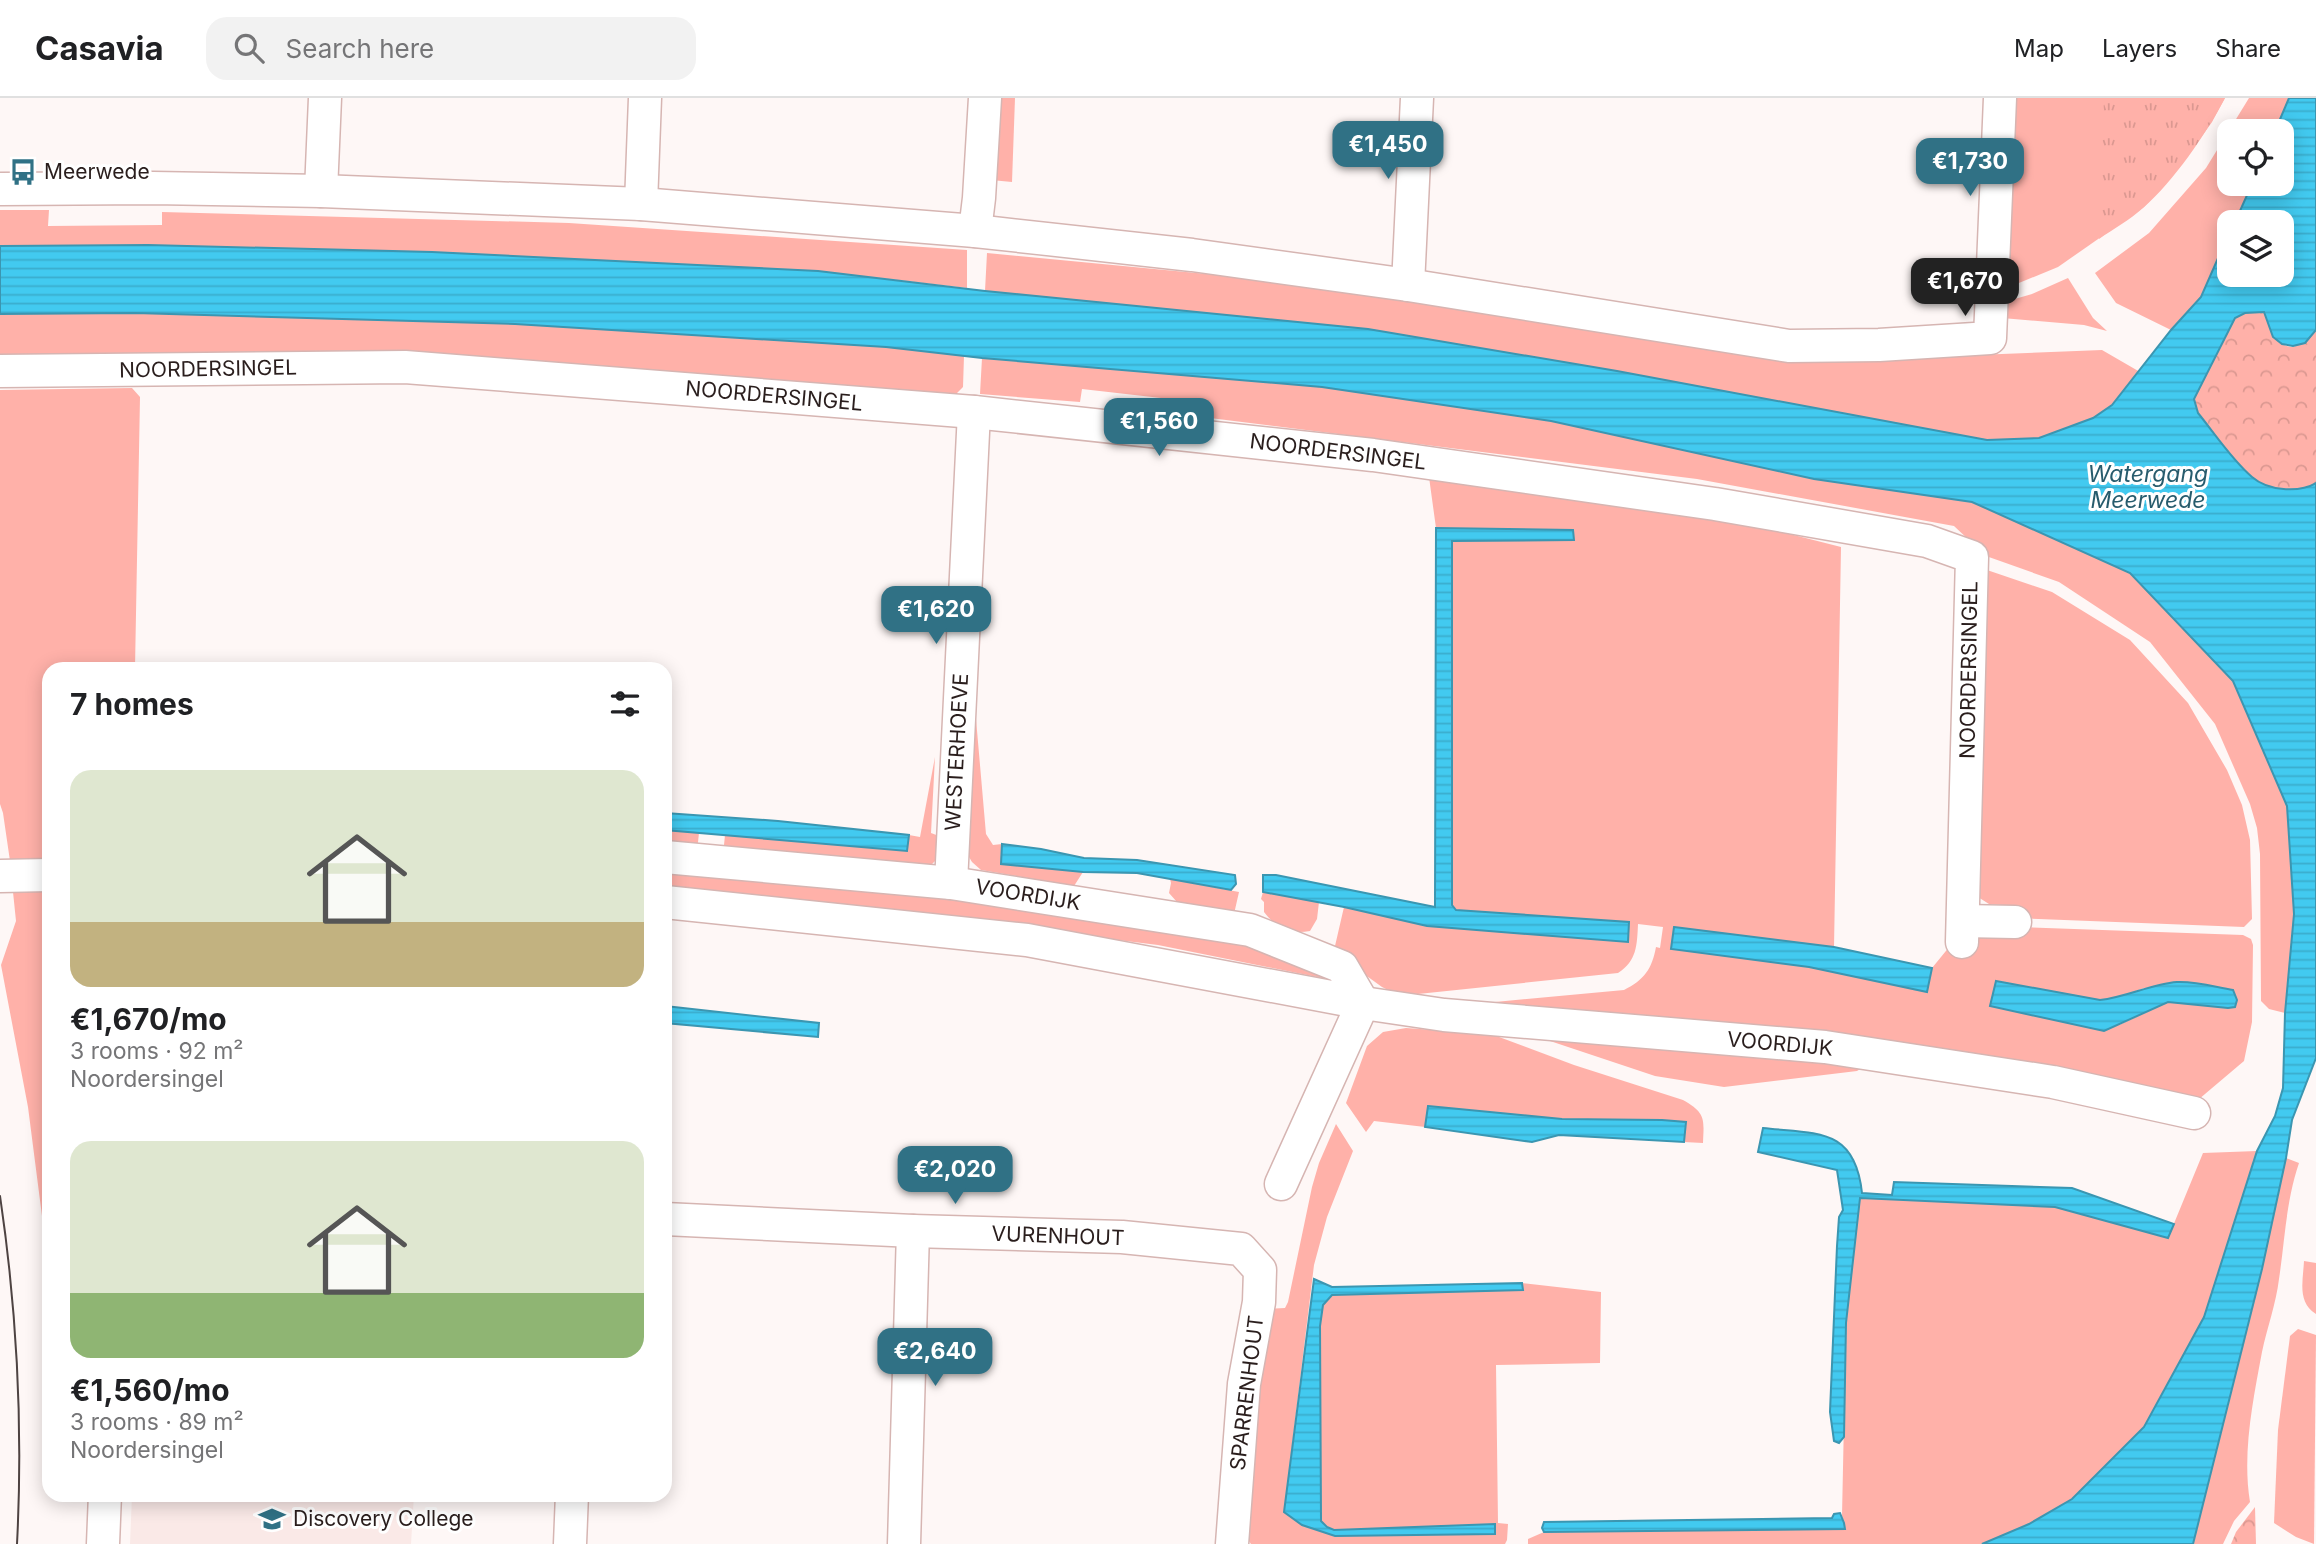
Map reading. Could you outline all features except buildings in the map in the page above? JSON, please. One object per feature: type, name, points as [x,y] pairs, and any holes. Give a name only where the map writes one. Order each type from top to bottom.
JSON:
[{"type":"street","points":[[321,191],[325,98]]},
{"type":"street","points":[[641,204],[645,98]]},
{"type":"street","points":[[975,231],[985,98]]},
{"type":"street","points":[[0,189],[321,191],[641,204],[975,231],[1192,255],[1408,285],[1789,346],[1879,345],[1990,338],[2000,98]]},
{"type":"street","points":[[1408,285],[1417,106]]},
{"type":"street","name":"NOORDERSINGEL","points":[[0,371],[405,367],[974,412],[1373,455],[1689,500],[1927,541],[1972,557],[1963,931],[2015,922]]},
{"type":"street","name":"WESTERHOEVE","points":[[951,883],[974,412]]},
{"type":"street","name":"VOORDIJK","points":[[672,858],[951,883],[1250,930],[1342,967],[1363,1003]]},
{"type":"street","points":[[0,876],[42,875]]},
{"type":"street","name":"VOORDIJK","points":[[672,903],[1027,940],[1363,1003],[1444,1014],[1825,1047],[2053,1082],[2194,1113]]},
{"type":"street","points":[[1281,1184],[1363,1003]]},
{"type":"street","name":"VURENHOUT","points":[[672,1219],[913,1231],[1122,1237],[1241,1249]]},
{"type":"street","points":[[904,1544],[913,1231]]},
{"type":"street","name":"SPARRENHOUT","points":[[1232,1544],[1244,1384],[1259,1301],[1260,1270],[1241,1249]]},
{"type":"street","points":[[103,1544],[105,1502]]},
{"type":"street","points":[[570,1544],[572,1502]]},
{"type":"shaded area","name":"Discovery College","points":[[132,1502],[414,1502],[411,1544],[130,1544]]},
{"type":"green space","points":[[994,98],[1015,98],[1012,182],[991,180]]},
{"type":"green space","points":[[2011,98],[2225,98],[2212,122],[2179,168],[2144,207],[2058,267],[2002,290]]},
{"type":"green space","points":[[2104,98],[2225,98],[2199,142],[2155,197],[2099,239]]},
{"type":"green space","points":[[2249,98],[2289,98],[2280,119],[2236,119]]},
{"type":"green space","points":[[2217,150],[2217,196],[2247,196],[2240,210],[2217,210],[2217,260],[2201,297],[2171,330],[2116,303],[2095,273],[2149,233],[2206,168]]},
{"type":"green space","points":[[0,210],[49,210],[48,226],[162,225],[162,212],[569,223],[967,250],[967,288],[818,271],[432,252],[148,245],[0,246]]},
{"type":"green space","points":[[987,253],[1301,283],[1739,355],[1822,361],[2102,350],[2140,372],[2112,405],[2093,418],[2039,438],[1988,440],[1617,371],[985,291]]},
{"type":"green space","points":[[2068,278],[2093,318],[2107,331],[2084,325],[2002,318],[2001,303],[2032,294]]},
{"type":"green space","points":[[2264,312],[2273,332],[2284,345],[2298,345],[2316,330],[2316,483],[2301,488],[2275,488],[2252,477],[2198,413],[2194,399],[2235,318],[2245,313]]},
{"type":"green space","points":[[135,313],[515,324],[886,347],[964,356],[963,387],[953,397],[385,360],[384,350],[0,358],[0,314]]},
{"type":"green space","points":[[982,358],[1322,387],[1551,421],[1814,479],[1972,502],[2130,573],[2233,681],[2287,806],[2294,914],[2285,1013],[2269,1009],[2261,1001],[2260,854],[2257,828],[2250,804],[2215,724],[2150,642],[2059,582],[1986,556],[1954,526],[1697,479],[1194,416],[1196,402],[1082,389],[1080,402],[980,394]]},
{"type":"green space","points":[[132,388],[140,397],[135,662],[42,662],[42,861],[10,861],[0,804],[0,390]]},
{"type":"green space","points":[[1429,477],[1751,524],[1841,547],[1834,947],[1675,928],[1672,949],[1809,967],[1926,992],[1932,968],[1950,946],[1992,926],[2243,935],[2251,939],[2253,945],[2252,1022],[2244,1061],[2192,1105],[1985,1056],[1863,1037],[1494,1004],[1624,990],[1642,978],[1652,962],[1656,947],[1660,948],[1663,927],[1638,924],[1632,958],[1618,973],[1418,994],[1390,991],[1382,987],[1339,956],[1335,946],[1344,907],[1427,926],[1628,942],[1455,910],[1452,905],[1452,540],[1574,540],[1572,530],[1436,528]],"holes":[[[1996,981],[2100,1000],[2117,998],[2144,988],[2198,1004],[2168,1002],[2119,1025],[1991,1006]]]},
{"type":"green space","points":[[1987,570],[2052,592],[2130,640],[2188,703],[2227,770],[2242,805],[2250,840],[2252,919],[2244,927],[2016,918],[2015,906],[1989,904],[1978,897]]},
{"type":"green space","points":[[974,696],[986,834],[993,845],[1002,844],[1001,864],[1083,872],[1074,886],[981,870],[966,852]]},
{"type":"green space","points":[[935,757],[931,833],[939,836],[937,859],[927,869],[723,855],[725,835],[907,851],[909,835],[920,837]]},
{"type":"green space","points":[[672,831],[699,833],[697,851],[672,849]]},
{"type":"green space","points":[[672,868],[936,890],[1215,935],[1333,975],[1332,980],[1158,945],[672,891]]},
{"type":"green space","points":[[1170,879],[1239,892],[1234,914],[1177,902],[1169,893]]},
{"type":"green space","points":[[13,892],[42,892],[42,1216],[28,1107],[1,965],[16,921]]},
{"type":"green space","points":[[1263,892],[1319,902],[1317,919],[1310,931],[1290,931],[1273,922],[1264,912],[1264,902],[1261,899]]},
{"type":"green space","points":[[1406,1028],[1491,1034],[1574,1065],[1683,1100],[1702,1117],[1703,1143],[1684,1142],[1686,1123],[1662,1120],[1562,1119],[1428,1107],[1425,1127],[1374,1121],[1366,1132],[1346,1103],[1367,1046],[1383,1032]]},
{"type":"green space","points":[[1535,1036],[1865,1066],[1857,1071],[1724,1087],[1655,1076]]},
{"type":"green space","points":[[1336,1124],[1353,1151],[1327,1217],[1314,1265],[1284,1512],[1324,1533],[1495,1524],[1334,1530],[1321,1521],[1320,1326],[1323,1305],[1331,1295],[1523,1290],[1522,1283],[1601,1292],[1600,1363],[1496,1365],[1498,1523],[1508,1524],[1505,1544],[1251,1544],[1246,1537],[1266,1309],[1285,1308],[1288,1302],[1312,1187]]},
{"type":"green space","points":[[2257,1151],[2204,1317],[2144,1427],[2072,1499],[2029,1524],[1982,1544],[1528,1544],[1528,1539],[1544,1532],[1844,1523],[1846,1323],[1860,1198],[2055,1207],[2168,1238],[2203,1153]]},
{"type":"green space","points":[[2286,1158],[2299,1163],[2289,1206],[2278,1288],[2252,1408],[2247,1465],[2250,1502],[2234,1521],[2223,1544],[2193,1544],[2262,1269]]},
{"type":"green space","points":[[2304,1261],[2316,1263],[2316,1314],[2304,1297]]},
{"type":"green space","points":[[2298,1329],[2316,1335],[2314,1544],[2296,1537],[2274,1523],[2278,1430],[2290,1336]]},
{"type":"green space","points":[[2255,1507],[2256,1544],[2231,1544],[2236,1532]]},
{"type":"water","name":"Watergang Meerwede","points":[[2289,98],[2316,98],[2316,330],[2305,343],[2293,346],[2282,344],[2273,337],[2264,312],[2245,313],[2235,318],[2194,399],[2198,413],[2245,470],[2259,482],[2284,489],[2301,488],[2316,483],[2316,1058],[2292,1120],[2262,1269],[2193,1544],[1982,1544],[2029,1524],[2072,1499],[2144,1427],[2204,1317],[2257,1151],[2275,1116],[2283,1088],[2285,1013],[2294,914],[2287,806],[2233,681],[2130,573],[1972,502],[1814,479],[1551,421],[1322,387],[982,358],[886,347],[515,324],[135,313],[0,314],[0,246],[148,245],[432,252],[818,271],[985,291],[1368,329],[1617,371],[1987,440],[2039,438],[2093,418],[2112,405],[2171,330],[2201,297],[2217,260],[2217,287],[2294,287],[2294,210],[2240,210],[2247,196],[2294,196],[2294,119],[2280,119]]},
{"type":"water","points":[[1436,528],[1573,530],[1574,540],[1452,541],[1452,905],[1456,910],[1629,922],[1628,942],[1427,926],[1263,892],[1263,875],[1276,875],[1435,907]]},
{"type":"water","points":[[672,813],[778,821],[909,835],[907,851],[672,831]]},
{"type":"water","points":[[1002,844],[1084,858],[1137,860],[1235,875],[1236,884],[1231,890],[1137,873],[1083,872],[1001,864]]},
{"type":"water","points":[[1674,927],[1834,947],[1932,968],[1927,992],[1809,967],[1671,949]]},
{"type":"water","points":[[1996,981],[2100,1000],[2167,983],[2191,982],[2233,990],[2237,1000],[2235,1007],[2228,1008],[2168,1002],[2104,1031],[1990,1006]]},
{"type":"water","points":[[672,1007],[819,1023],[818,1037],[672,1024]]},
{"type":"water","points":[[1428,1106],[1562,1119],[1686,1122],[1684,1142],[1559,1135],[1532,1142],[1425,1127]]},
{"type":"water","points":[[1763,1128],[1816,1134],[1842,1145],[1851,1156],[1858,1172],[1862,1193],[1892,1195],[1894,1182],[2072,1188],[2174,1224],[2168,1238],[2055,1207],[1860,1198],[1846,1323],[1844,1437],[1839,1443],[1834,1441],[1830,1412],[1837,1246],[1839,1217],[1843,1210],[1837,1170],[1758,1152]]},
{"type":"water","points":[[1314,1279],[1332,1287],[1522,1283],[1523,1290],[1332,1295],[1323,1305],[1320,1326],[1321,1521],[1334,1530],[1495,1524],[1495,1534],[1335,1536],[1302,1525],[1284,1512]]},
{"type":"water","points":[[1840,1513],[1845,1529],[1544,1532],[1542,1528],[1544,1522],[1832,1518],[1834,1514]]},
{"type":"tram line","points":[[0,1196],[11,1283],[17,1370],[17,1544]]},
{"type":"place","name":"Meerwede","points":[[23,172]]},
{"type":"place","name":"Discovery College","points":[[272,1519]]}]
